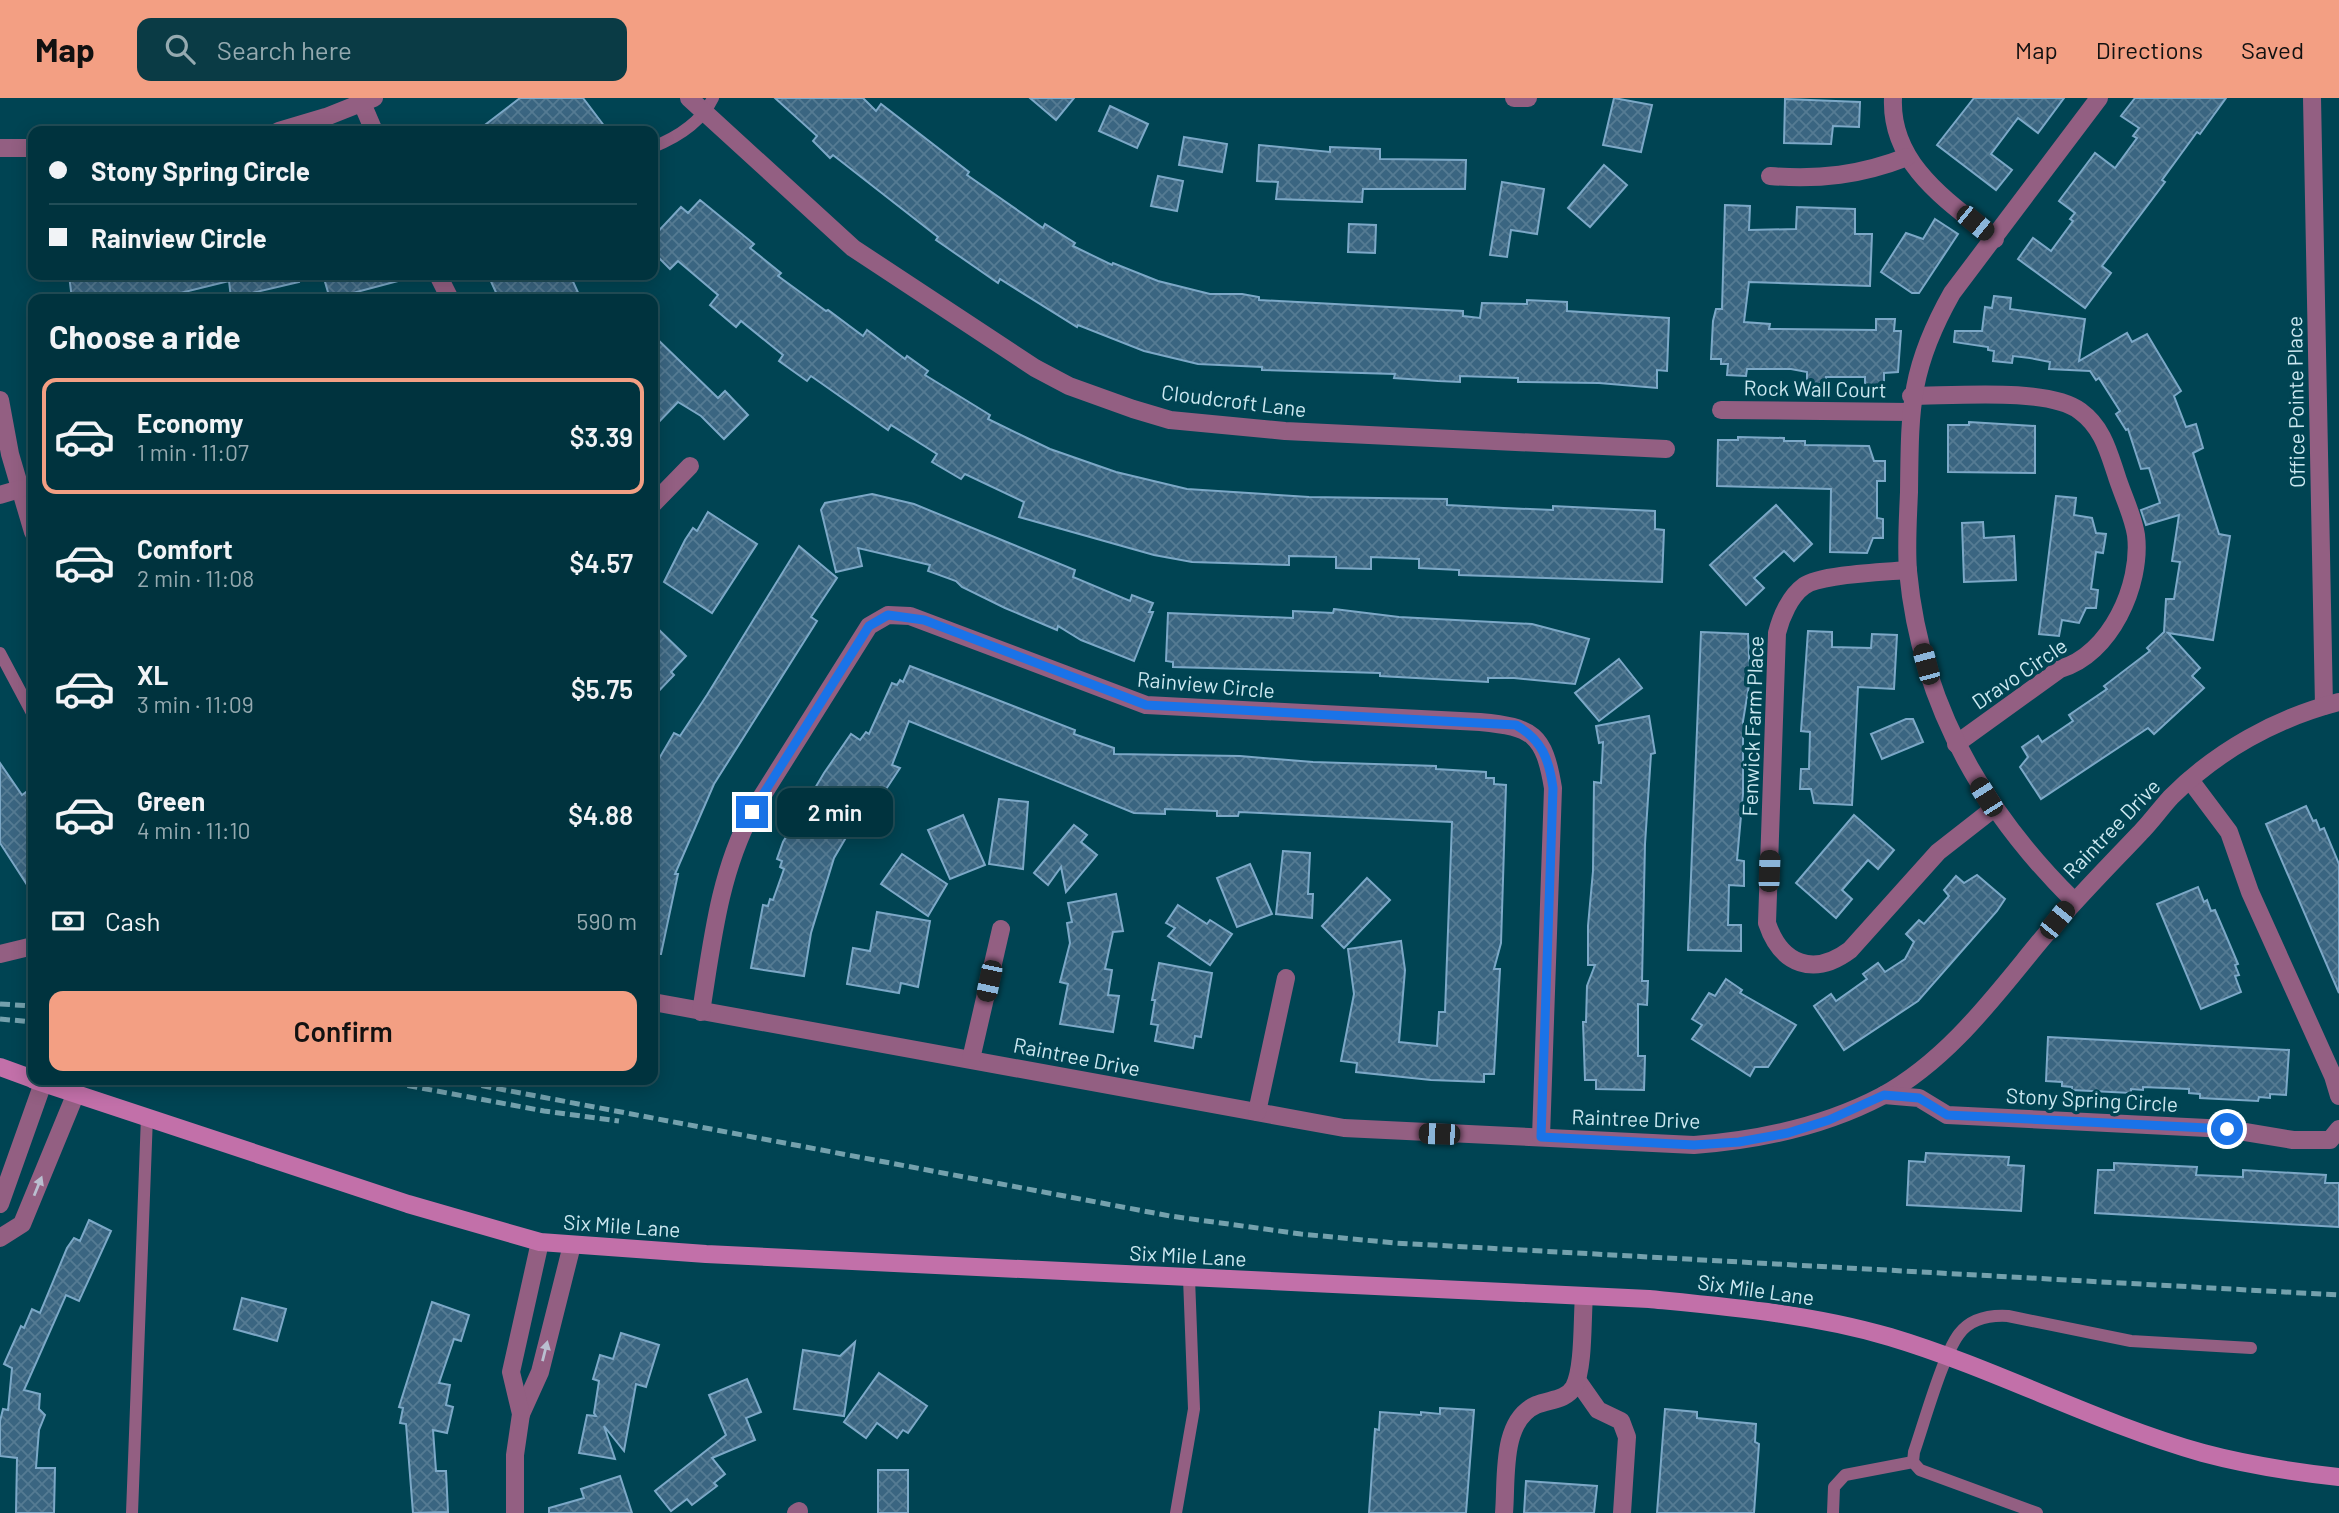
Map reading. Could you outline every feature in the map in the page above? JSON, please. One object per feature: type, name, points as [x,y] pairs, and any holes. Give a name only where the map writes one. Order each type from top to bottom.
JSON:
[{"type":"street","name":"Cloudcroft Lane","points":[[690,98],[709,106],[853,248],[1035,368],[1069,386],[1170,420],[1285,431],[1666,449]]},
{"type":"street","points":[[1514,98],[1528,98]]},
{"type":"street","points":[[1892,98],[1897,132],[1907,157],[1934,190],[1995,239]]},
{"type":"street","points":[[2073,900],[2027,852],[1993,809],[1956,744],[1933,689],[1922,652],[1908,570],[1910,404],[1920,360],[1934,325],[1952,293],[2099,98]]},
{"type":"street","name":"Office Pointe Place","points":[[2312,98],[2331,704]]},
{"type":"street","points":[[294,126],[368,101],[373,126]]},
{"type":"street","points":[[0,148],[28,148]]},
{"type":"street","points":[[1770,176],[1839,177],[1875,169],[1907,157]]},
{"type":"street","name":"Dravo Circle","points":[[1910,404],[2037,396],[2079,410],[2102,433],[2136,535],[2135,578],[2119,614],[2099,643],[2076,665],[2060,669],[1956,744]]},
{"type":"street","points":[[0,400],[10,454],[28,516]]},
{"type":"street","name":"Rock Wall Court","points":[[1721,410],[1910,404]]},
{"type":"street","points":[[658,499],[690,466]]},
{"type":"street","points":[[0,495],[20,489]]},
{"type":"street","name":"Fenwick Farm Place","points":[[1908,570],[1819,580],[1804,586],[1782,615],[1777,633],[1767,923],[1772,939],[1780,951],[1793,960],[1809,965],[1837,960],[1850,950],[1938,852],[1993,809]]},
{"type":"street","name":"Rainview Circle","points":[[701,1012],[723,884],[739,836],[869,626],[888,615],[910,616],[1146,705],[1480,722],[1516,725],[1532,735],[1544,751],[1553,788],[1541,1137]]},
{"type":"street","name":"Raintree Drive","points":[[658,1003],[1257,1112],[1377,1131],[1694,1145],[1739,1142],[1788,1133],[1829,1120],[1884,1095],[1927,1065],[1962,1034],[2073,900],[2190,780],[2259,732],[2331,704]]},
{"type":"street","points":[[2190,780],[2211,804],[2229,832],[2250,892],[2338,1088]]},
{"type":"street","points":[[971,1059],[1001,929]]},
{"type":"street","points":[[0,954],[28,947]]},
{"type":"street","points":[[1257,1112],[1286,978]]},
{"type":"street","name":"Six Mile Lane","points":[[0,1067],[28,1078]]},
{"type":"street","points":[[0,1204],[36,1085]]},
{"type":"street","name":"Six Mile Lane","points":[[50,1085],[408,1204],[540,1242],[1189,1278],[1584,1296],[1726,1306],[1795,1316],[1892,1338],[2126,1427],[2203,1453],[2275,1470],[2339,1477]]},
{"type":"street","points":[[0,1238],[22,1224],[76,1093]]},
{"type":"street","name":"Stony Spring Circle","points":[[1884,1095],[1919,1098],[1947,1115],[2227,1129],[2313,1141],[2330,1140],[2339,1129]]},
{"type":"street","points":[[520,1414],[511,1371],[540,1242]]},
{"type":"street","points":[[515,1513],[515,1455],[520,1414],[540,1372],[572,1245]]},
{"type":"street","points":[[1504,1513],[1514,1426],[1523,1414],[1536,1406],[1562,1398],[1577,1380],[1584,1296]]},
{"type":"street","points":[[1577,1380],[1598,1410],[1621,1420],[1627,1437],[1622,1513]]},
{"type":"lane","points":[[658,145],[676,137],[709,106]]},
{"type":"lane","points":[[0,653],[28,706]]},
{"type":"lane","points":[[132,1513],[146,1116]]},
{"type":"lane","points":[[1176,1513],[1194,1409],[1189,1278]]},
{"type":"lane","points":[[2037,1513],[1920,1470],[1913,1462],[1914,1451],[1948,1358],[1959,1334],[1973,1322],[1991,1315],[2131,1340],[2251,1348]]},
{"type":"lane","points":[[1833,1513],[1834,1487],[1845,1475],[1913,1462]]},
{"type":"building","points":[[520,98],[583,98],[604,126],[484,126]]},
{"type":"building","points":[[775,98],[863,98],[876,111],[881,104],[969,172],[967,175],[1043,228],[1045,224],[1075,243],[1073,246],[1112,265],[1113,263],[1158,281],[1210,294],[1242,294],[1259,297],[1259,300],[1463,311],[1463,316],[1480,318],[1482,303],[1527,304],[1527,300],[1567,302],[1567,311],[1669,318],[1667,371],[1657,370],[1657,388],[1599,383],[1518,382],[1518,378],[1460,376],[1460,382],[1394,378],[1395,374],[1262,370],[1262,367],[1198,364],[1144,351],[1078,325],[1077,327],[1000,279],[998,283],[936,240],[938,237],[833,155],[830,158],[813,141],[817,136]]},
{"type":"building","points":[[1030,98],[1074,98],[1056,120]]},
{"type":"building","points":[[1614,98],[1652,105],[1641,152],[1603,145]]},
{"type":"building","points":[[1974,98],[2064,98],[2038,133],[2018,118],[1991,154],[2012,170],[1996,190],[1937,145]]},
{"type":"building","points":[[2135,98],[2226,98],[2200,134],[2197,132],[2162,180],[2165,182],[2102,266],[2111,273],[2085,308],[2018,259],[2033,238],[2051,251],[2073,221],[2070,219],[2075,213],[2059,201],[2095,153],[2115,168],[2137,138],[2133,136],[2139,128],[2121,116]]},
{"type":"building","points":[[1785,99],[1860,102],[1859,127],[1833,126],[1831,144],[1784,143]]},
{"type":"building","points":[[1110,106],[1148,124],[1137,148],[1099,131]]},
{"type":"building","points":[[1184,137],[1227,144],[1222,172],[1179,165]]},
{"type":"building","points":[[1259,145],[1330,152],[1330,147],[1380,149],[1380,159],[1466,160],[1465,189],[1363,189],[1362,202],[1276,199],[1278,182],[1257,181]]},
{"type":"building","points":[[1604,165],[1627,185],[1590,227],[1568,208]]},
{"type":"building","points":[[1158,176],[1183,181],[1177,211],[1151,206]]},
{"type":"building","points":[[1502,182],[1544,189],[1537,234],[1511,230],[1507,257],[1490,255]]},
{"type":"building","points":[[700,200],[754,244],[750,248],[781,273],[778,276],[826,311],[863,336],[867,330],[905,359],[907,356],[928,371],[925,375],[990,415],[988,419],[1050,449],[1116,472],[1187,489],[1309,497],[1447,499],[1447,505],[1504,508],[1553,510],[1553,506],[1655,511],[1655,529],[1664,530],[1662,582],[1459,575],[1459,570],[1419,568],[1419,559],[1371,557],[1371,569],[1336,568],[1336,557],[1289,556],[1289,565],[1192,562],[1154,555],[1019,517],[1024,502],[965,474],[961,479],[932,462],[937,454],[891,425],[888,430],[811,376],[807,381],[779,361],[783,355],[741,321],[736,327],[710,305],[718,295],[678,261],[670,269],[658,257],[658,232],[681,207],[688,213]]},
{"type":"building","points":[[1725,205],[1750,206],[1749,230],[1796,229],[1797,207],[1855,209],[1855,234],[1872,234],[1870,286],[1749,282],[1744,322],[1770,324],[1769,329],[1876,330],[1876,319],[1895,319],[1894,331],[1901,331],[1898,372],[1884,373],[1884,385],[1865,385],[1865,377],[1826,377],[1826,384],[1807,383],[1807,372],[1791,369],[1747,369],[1746,376],[1727,375],[1728,364],[1721,364],[1721,359],[1711,359],[1713,321],[1716,309],[1722,309]]},
{"type":"building","points":[[1935,219],[1958,234],[1919,293],[1912,293],[1881,272],[1906,233],[1923,239]]},
{"type":"building","points":[[1349,224],[1376,225],[1375,253],[1348,252]]},
{"type":"building","points":[[70,280],[299,280],[299,282],[248,294],[231,294],[229,281],[176,294],[71,294]]},
{"type":"building","points":[[324,280],[402,280],[349,294],[329,294]]},
{"type":"building","points":[[490,280],[572,280],[579,294],[497,294]]},
{"type":"building","points":[[1994,296],[2011,298],[2010,309],[2085,319],[2079,361],[2127,333],[2132,342],[2147,334],[2181,391],[2174,396],[2186,427],[2196,424],[2203,448],[2193,453],[2219,534],[2230,536],[2213,640],[2168,633],[2200,668],[2192,676],[2204,688],[2154,734],[2148,728],[2041,799],[2020,767],[2028,757],[2022,747],[2038,736],[2042,742],[2073,721],[2069,715],[2107,689],[2104,686],[2150,651],[2147,648],[2164,632],[2166,599],[2174,599],[2180,562],[2172,561],[2179,515],[2146,525],[2141,510],[2160,503],[2149,468],[2141,469],[2128,429],[2126,430],[2116,414],[2120,411],[2099,378],[2096,380],[2090,371],[2049,369],[2050,362],[2013,356],[2012,363],[1993,361],[1994,351],[1988,350],[1988,347],[1954,342],[1955,331],[1982,331],[1985,307],[1992,308]]},
{"type":"building","points":[[658,340],[718,398],[725,391],[748,415],[724,439],[701,416],[678,402],[658,423]]},
{"type":"building","points":[[1969,422],[2035,426],[2035,473],[1948,472],[1948,425],[1969,425]]},
{"type":"building","points":[[1738,437],[1784,438],[1784,441],[1805,441],[1805,445],[1869,446],[1874,461],[1885,461],[1885,481],[1877,481],[1877,518],[1883,519],[1883,538],[1873,538],[1867,553],[1830,552],[1831,489],[1717,486],[1718,440],[1738,440]]},
{"type":"building","points":[[872,494],[914,504],[1075,570],[1073,577],[1130,601],[1132,595],[1153,603],[1149,612],[1153,612],[1134,661],[1081,640],[1058,626],[1057,630],[1005,608],[962,587],[956,581],[928,571],[930,565],[858,548],[862,566],[836,572],[821,510],[825,503]]},
{"type":"building","points":[[2056,496],[2076,498],[2074,515],[2092,518],[2096,533],[2106,534],[2103,553],[2096,552],[2091,589],[2098,590],[2096,608],[2086,608],[2079,623],[2062,620],[2059,636],[2039,634]]},
{"type":"building","points":[[1776,505],[1812,544],[1794,561],[1784,551],[1754,578],[1764,588],[1746,605],[1710,565]]},
{"type":"building","points":[[708,512],[757,544],[712,613],[664,582],[685,540],[693,528],[697,531]]},
{"type":"building","points":[[1983,522],[1984,538],[2014,536],[2016,580],[1964,582],[1962,523]]},
{"type":"building","points":[[799,546],[837,578],[811,617],[817,621],[714,784],[675,874],[678,874],[661,954],[658,954],[658,760],[674,733],[680,736]]},
{"type":"building","points":[[1334,609],[1399,617],[1532,624],[1589,639],[1575,684],[1514,678],[1488,678],[1488,682],[1380,676],[1380,673],[1173,667],[1173,662],[1166,661],[1168,613],[1293,618],[1293,611],[1333,613]]},
{"type":"building","points":[[658,629],[686,656],[671,672],[674,675],[658,692]]},
{"type":"building","points":[[1808,631],[1832,632],[1832,647],[1871,648],[1872,634],[1897,635],[1894,689],[1858,687],[1852,805],[1814,803],[1811,789],[1800,789],[1801,769],[1809,769],[1810,732],[1801,731]]},
{"type":"building","points":[[1701,632],[1748,634],[1750,679],[1743,721],[1743,794],[1737,860],[1744,861],[1744,886],[1729,885],[1728,925],[1741,925],[1741,951],[1688,950]]},
{"type":"building","points":[[1619,659],[1642,688],[1599,721],[1575,693]]},
{"type":"building","points":[[910,666],[1075,730],[1074,734],[1114,748],[1114,754],[1240,756],[1313,762],[1436,766],[1436,769],[1486,772],[1486,778],[1494,778],[1494,784],[1506,785],[1501,943],[1494,969],[1500,969],[1494,1074],[1484,1074],[1484,1082],[1431,1080],[1356,1072],[1357,1063],[1341,1061],[1354,994],[1348,949],[1401,941],[1405,970],[1399,1042],[1437,1046],[1439,1012],[1445,1012],[1452,822],[1239,812],[1238,816],[1217,816],[1217,811],[1165,809],[1165,814],[1134,813],[909,721],[892,765],[900,768],[865,821],[858,817],[834,858],[811,933],[804,976],[751,968],[763,905],[768,906],[770,899],[773,900],[784,869],[780,867],[782,861],[777,859],[783,842],[851,734],[860,740],[866,732],[869,734],[892,683],[897,685],[900,680],[903,682]]},
{"type":"building","points":[[1649,716],[1655,753],[1651,754],[1645,844],[1642,981],[1648,981],[1647,1005],[1638,1004],[1638,1056],[1645,1056],[1644,1090],[1596,1089],[1596,1080],[1585,1080],[1583,1022],[1586,1022],[1587,986],[1595,965],[1588,965],[1588,926],[1593,871],[1594,782],[1601,783],[1603,742],[1599,743],[1596,726]]},
{"type":"building","points":[[1906,719],[1913,719],[1923,742],[1882,759],[1871,734]]},
{"type":"building","points":[[0,763],[22,795],[28,791],[28,886],[0,843]]},
{"type":"building","points":[[999,799],[1028,802],[1023,869],[989,864]]},
{"type":"building","points":[[2306,806],[2320,830],[2324,828],[2339,864],[2339,993],[2266,824]]},
{"type":"building","points":[[963,815],[985,865],[950,879],[928,830]]},
{"type":"building","points":[[1854,815],[1894,850],[1878,869],[1868,860],[1842,890],[1852,899],[1836,918],[1796,883]]},
{"type":"building","points":[[1074,825],[1087,835],[1081,842],[1097,855],[1066,892],[1061,867],[1048,885],[1034,873]]},
{"type":"building","points":[[1283,851],[1310,853],[1308,894],[1313,894],[1312,918],[1276,914]]},
{"type":"building","points":[[902,854],[947,884],[928,916],[881,884]]},
{"type":"building","points":[[1250,864],[1272,914],[1237,927],[1217,878]]},
{"type":"building","points":[[1977,875],[2005,899],[1997,911],[1918,1001],[1844,1050],[1814,1006],[1831,994],[1836,1001],[1867,979],[1863,974],[1878,963],[1885,972],[1905,959],[1914,942],[1906,934],[1919,920],[1924,924],[1949,896],[1944,890],[1956,876],[1964,883]]},
{"type":"building","points":[[1367,878],[1390,900],[1344,948],[1322,926]]},
{"type":"building","points":[[2198,887],[2204,902],[2207,900],[2211,911],[2215,910],[2238,964],[2235,965],[2239,975],[2235,976],[2241,992],[2201,1009],[2157,904]]},
{"type":"building","points":[[1116,894],[1123,931],[1113,932],[1105,969],[1112,970],[1108,995],[1119,996],[1113,1032],[1060,1024],[1068,984],[1060,982],[1070,943],[1067,923],[1072,922],[1068,903]]},
{"type":"building","points":[[1178,905],[1207,924],[1210,920],[1232,934],[1210,965],[1168,936],[1175,928],[1166,923]]},
{"type":"building","points":[[877,912],[930,921],[918,987],[901,983],[899,993],[847,984],[853,948],[870,951]]},
{"type":"building","points":[[1159,963],[1212,973],[1201,1037],[1195,1036],[1193,1048],[1155,1041],[1158,1025],[1151,1024],[1155,1000],[1152,1000]]},
{"type":"building","points":[[1726,979],[1742,990],[1740,993],[1796,1025],[1768,1067],[1755,1067],[1750,1076],[1692,1039],[1702,1025],[1692,1019],[1709,993],[1715,996]]},
{"type":"building","points":[[2048,1037],[2289,1050],[2286,1095],[2270,1094],[2270,1098],[2259,1097],[2258,1101],[2200,1098],[2200,1094],[2189,1093],[2189,1089],[2143,1087],[2143,1090],[2131,1089],[2131,1093],[2072,1090],[2072,1087],[2062,1086],[2062,1082],[2046,1081]]},
{"type":"building","points":[[1926,1153],[2009,1157],[2008,1165],[2024,1166],[2021,1211],[1907,1205],[1909,1161],[1925,1162]]},
{"type":"building","points":[[2114,1163],[2197,1167],[2196,1175],[2243,1177],[2243,1170],[2326,1175],[2325,1183],[2339,1183],[2339,1227],[2095,1213],[2098,1170],[2114,1170]]},
{"type":"building","points":[[89,1220],[111,1231],[79,1301],[66,1295],[24,1390],[40,1394],[39,1409],[45,1415],[39,1430],[36,1468],[55,1468],[54,1513],[16,1513],[17,1458],[0,1456],[0,1421],[3,1409],[8,1410],[12,1368],[4,1364],[32,1309],[40,1313],[67,1248],[74,1238],[80,1241]]},
{"type":"building","points":[[242,1298],[286,1309],[277,1341],[234,1329]]},
{"type":"building","points":[[432,1302],[469,1315],[461,1341],[454,1339],[439,1383],[450,1385],[446,1405],[453,1407],[447,1433],[433,1430],[436,1471],[446,1471],[448,1512],[413,1513],[406,1424],[400,1423],[403,1408],[399,1407]]},
{"type":"building","points":[[621,1333],[659,1345],[646,1387],[636,1384],[624,1451],[604,1426],[615,1459],[579,1453],[587,1415],[596,1416],[594,1413],[599,1381],[593,1379],[600,1355],[613,1359]]},
{"type":"building","points":[[855,1342],[844,1416],[794,1409],[803,1350],[840,1356]]},
{"type":"building","points":[[879,1373],[927,1406],[908,1433],[903,1430],[897,1438],[877,1423],[866,1438],[844,1422]]},
{"type":"building","points":[[747,1379],[761,1412],[746,1418],[755,1440],[712,1458],[725,1474],[714,1483],[717,1486],[692,1505],[687,1499],[671,1511],[655,1491],[726,1435],[709,1395]]},
{"type":"building","points":[[1440,1408],[1474,1410],[1466,1513],[1369,1513],[1375,1429],[1379,1430],[1380,1412],[1440,1414]]},
{"type":"building","points":[[1665,1409],[1697,1412],[1697,1418],[1756,1424],[1755,1442],[1759,1444],[1754,1513],[1657,1513]]},
{"type":"building","points":[[878,1470],[908,1470],[908,1513],[878,1513]]},
{"type":"building","points":[[620,1476],[632,1513],[549,1513],[549,1508],[584,1498],[581,1489]]},
{"type":"building","points":[[1526,1481],[1597,1486],[1594,1513],[1524,1513]]},
{"type":"railway","points":[[0,1004],[28,1006]]},
{"type":"railway","points":[[0,1019],[28,1022]]},
{"type":"railway","points":[[405,1085],[544,1111],[619,1121]]},
{"type":"railway","points":[[478,1085],[1170,1216],[1301,1234],[1395,1243],[2339,1295]]},
{"type":"route","points":[[752,812],[853,649],[869,626],[888,615],[924,620],[1146,705],[1516,725],[1532,735],[1544,751],[1553,788],[1541,1137],[1694,1145],[1739,1142],[1788,1133],[1829,1120],[1884,1095],[1919,1098],[1947,1115],[2227,1129]]}]
